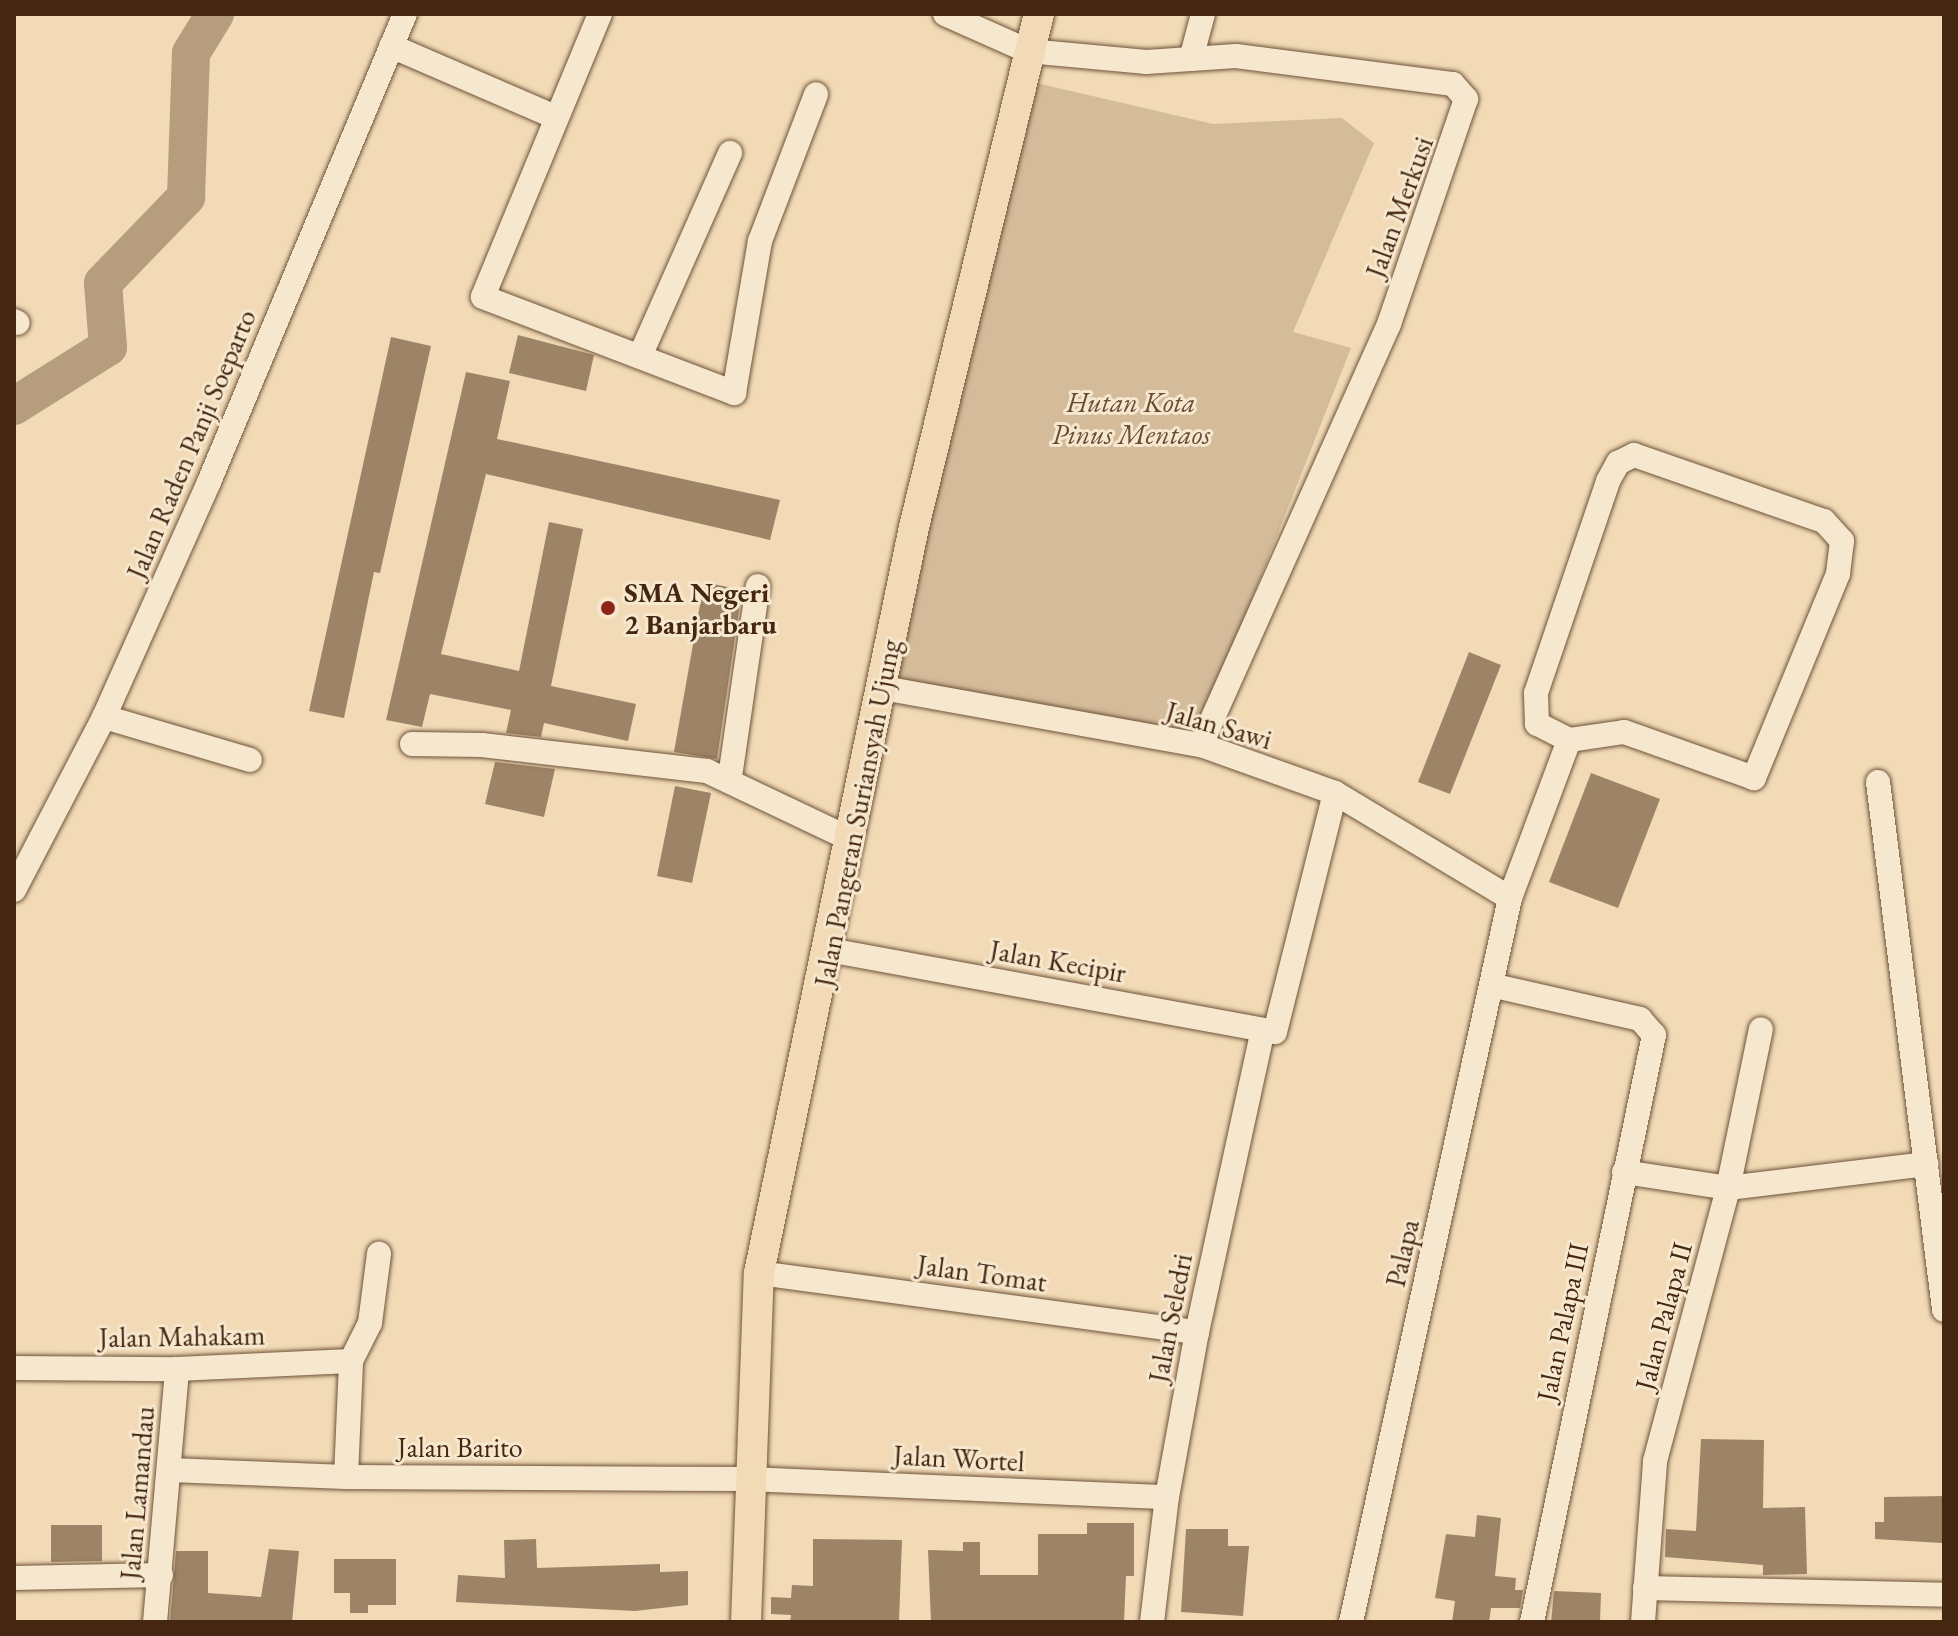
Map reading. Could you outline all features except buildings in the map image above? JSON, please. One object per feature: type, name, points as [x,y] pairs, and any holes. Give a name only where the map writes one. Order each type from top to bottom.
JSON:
[{"type":"main road","name":"Jalan Pangeran Suriansyah Ujung","points":[[746,1622],[759,1273],[829,950],[848,838],[883,688],[928,462],[1039,14]]},
{"type":"street","name":"Jalan Raden Panji Soeparto","points":[[14,890],[104,717],[209,482],[405,14]]},
{"type":"street","points":[[600,14],[483,297],[641,354],[734,393],[760,241],[816,94]]},
{"type":"street","name":"Jalan Merkusi","points":[[945,14],[1028,51],[1146,62],[1236,56],[1453,84],[1466,99],[1389,324],[1201,745]]},
{"type":"street","points":[[1191,59],[1203,14]]},
{"type":"street","points":[[391,46],[555,117]]},
{"type":"street","points":[[641,354],[730,153]]},
{"type":"street","points":[[1634,455],[1657,460],[1824,521],[1837,530],[1843,554],[1838,574],[1754,778],[1624,732],[1569,740],[1537,724],[1536,693],[1618,463],[1634,455]]},
{"type":"street","points":[[730,777],[758,586]]},
{"type":"street","name":"Jalan Sawi","points":[[883,688],[1201,745],[1335,793],[1510,898]]},
{"type":"street","points":[[104,717],[250,760]]},
{"type":"street","name":"Palapa","points":[[1351,1622],[1495,986],[1510,898],[1569,740]]},
{"type":"street","points":[[412,744],[541,751],[730,777],[848,838]]},
{"type":"street","points":[[1878,782],[1927,1164],[1940,1237],[1944,1310]]},
{"type":"street","name":"Jalan Seledri","points":[[1152,1622],[1167,1497],[1197,1332],[1269,1031],[1335,793]]},
{"type":"street","name":"Jalan Kecipir","points":[[829,950],[1269,1031]]},
{"type":"street","name":"Jalan Palapa III","points":[[1495,986],[1640,1019],[1654,1035],[1532,1622]]},
{"type":"street","name":"Jalan Palapa II","points":[[1643,1622],[1655,1461],[1728,1188],[1761,1029]]},
{"type":"street","points":[[1624,1172],[1728,1188],[1927,1164]]},
{"type":"street","points":[[346,1477],[351,1361],[370,1323],[379,1254]]},
{"type":"street","name":"Jalan Tomat","points":[[759,1273],[1197,1332]]},
{"type":"street","name":"Jalan Mahakam","points":[[14,1368],[177,1369],[351,1361]]},
{"type":"street","name":"Jalan Lamandau","points":[[155,1622],[177,1369]]},
{"type":"street","name":"Jalan Barito","points":[[170,1470],[346,1477],[749,1479]]},
{"type":"street","name":"Jalan Wortel","points":[[749,1479],[1167,1497]]},
{"type":"street","points":[[14,1578],[161,1575]]},
{"type":"street","points":[[1645,1588],[1944,1595]]},
{"type":"green space","name":"Hutan Kota Pinus Mentaos","points":[[1032,82],[1213,124],[1342,118],[1374,143],[1293,332],[1351,348],[1196,741],[891,685]]},
{"type":"waterway","points":[[14,406],[108,347],[103,283],[186,197],[191,53],[215,14]]},
{"type":"place","name":"SMA Negeri 2 Banjarbaru","points":[[608,608]]}]
